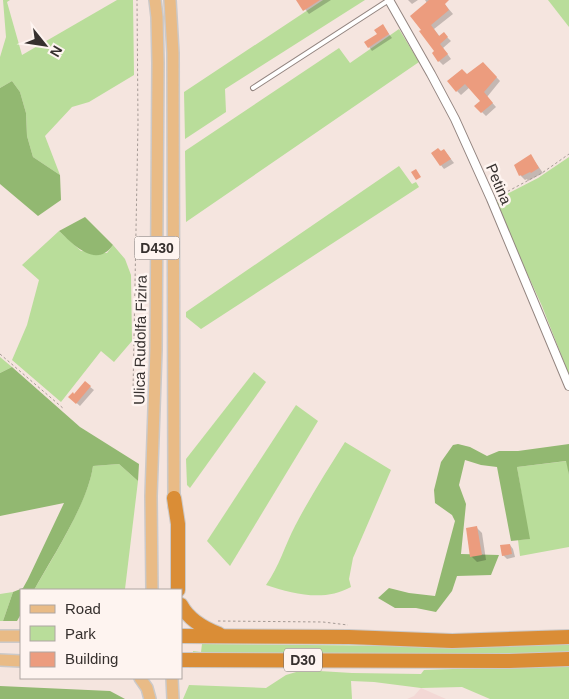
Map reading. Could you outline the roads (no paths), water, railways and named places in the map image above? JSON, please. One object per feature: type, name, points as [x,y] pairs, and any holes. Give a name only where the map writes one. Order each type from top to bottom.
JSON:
[{"type":"highway","points":[[174,498],[178,524],[178,589]]},
{"type":"highway","points":[[182,606],[196,623],[226,636]]},
{"type":"highway","name":"D30","points":[[182,636],[349,637],[452,641],[569,637]]},
{"type":"highway","name":"D30","points":[[182,660],[509,661],[569,659]]},
{"type":"main road","name":"Ulica Rudolfa Fizira","points":[[152,589],[151,496],[156,350],[158,63],[155,0]]},
{"type":"main road","name":"D430","points":[[170,0],[173,53],[173,589]]},
{"type":"main road","points":[[0,636],[20,636]]},
{"type":"main road","points":[[0,660],[20,661]]},
{"type":"main road","points":[[141,679],[151,699]]},
{"type":"main road","points":[[151,699],[152,679]]},
{"type":"main road","points":[[172,679],[173,699]]},
{"type":"street","name":"Petina","points":[[389,0],[455,119],[569,386]]},
{"type":"lane","points":[[253,88],[389,0]]}]
